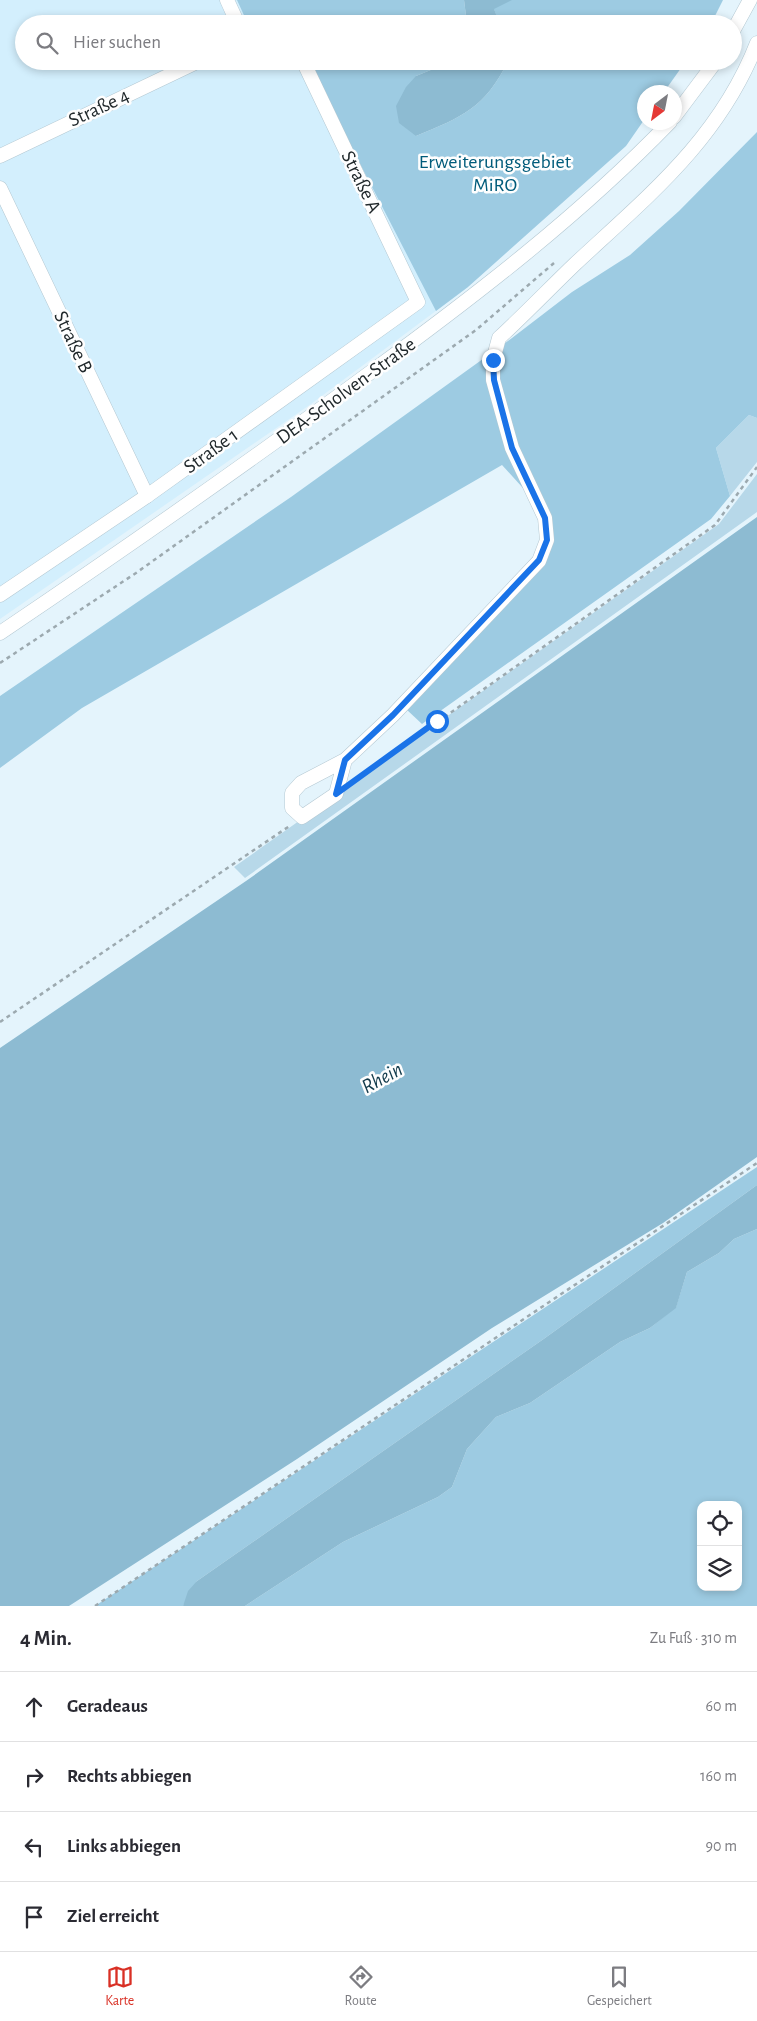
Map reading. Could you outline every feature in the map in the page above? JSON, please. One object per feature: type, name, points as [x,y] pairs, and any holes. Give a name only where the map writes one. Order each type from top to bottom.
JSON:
[{"type":"street","points":[[227,0],[234,15]]},
{"type":"street","points":[[742,15],[750,0]]},
{"type":"street","points":[[345,760],[336,794],[302,817],[292,808],[292,793],[301,783],[345,760],[393,715],[539,560],[547,540],[545,518],[512,448],[494,380],[493,360],[499,338],[680,167],[751,73],[757,43]]},
{"type":"street","name":"Straße 4","points":[[0,156],[180,70]]},
{"type":"street","name":"Straße A","points":[[307,70],[418,302]]},
{"type":"street","points":[[682,106],[709,70]]},
{"type":"street","name":"DEA-Scholven-Straße","points":[[0,632],[254,459],[468,300],[584,206],[625,170],[662,130]]},
{"type":"street","name":"Straße B","points":[[0,188],[146,496]]},
{"type":"street","name":"Straße 1","points":[[0,595],[146,496],[418,302]]},
{"type":"path","points":[[0,663],[136,573],[476,330],[557,260]]},
{"type":"path","points":[[336,794],[715,525],[757,467]]},
{"type":"path","points":[[0,1022],[302,817]]},
{"type":"path","points":[[95,1606],[757,1163]]},
{"type":"shaded area","points":[[0,0],[339,0],[346,15],[15,15],[15,70],[373,70],[468,287],[311,404],[0,619]]},
{"type":"shaded area","points":[[749,415],[757,418],[757,462],[730,496],[716,448]]},
{"type":"shaded area","points":[[757,474],[757,512],[245,878],[234,867],[719,524]]},
{"type":"green space","points":[[237,0],[464,0],[466,15],[244,15]]},
{"type":"green space","points":[[490,0],[723,0],[716,15],[496,15]]},
{"type":"green space","name":"Erweiterungsgebiet MiRO","points":[[312,70],[431,70],[416,76],[416,136],[447,123],[471,109],[490,90],[503,70],[680,70],[669,85],[637,85],[637,130],[626,146],[468,287],[436,311]]},
{"type":"green space","points":[[757,132],[757,418],[749,415],[716,448],[730,496],[711,519],[422,724],[406,709],[543,562],[551,519],[502,465],[82,708],[0,768],[0,696],[291,497],[512,338],[572,292],[630,255],[679,211]]},
{"type":"green space","points":[[757,1167],[757,1185],[545,1338],[197,1581],[183,1606],[95,1606]]},
{"type":"green space","points":[[757,1229],[757,1606],[245,1606],[343,1542],[438,1497],[452,1487],[467,1449],[496,1417],[530,1403],[620,1342],[650,1328],[676,1307],[687,1272],[719,1253],[734,1239]]},
{"type":"water","points":[[464,0],[512,0],[494,9],[496,15],[466,15]]},
{"type":"water","points":[[431,70],[503,70],[490,90],[471,109],[447,123],[416,136],[399,123],[396,106],[406,87],[416,76]]},
{"type":"water","name":"Rhein","points":[[757,517],[757,1157],[663,1223],[492,1328],[297,1459],[69,1606],[0,1606],[0,1048],[246,881]]},
{"type":"water","points":[[757,1185],[757,1229],[734,1239],[719,1253],[687,1272],[676,1308],[650,1328],[620,1342],[530,1403],[496,1417],[467,1449],[452,1487],[438,1497],[343,1542],[245,1606],[183,1606],[188,1591],[197,1581],[545,1338]]},
{"type":"route","points":[[437,721],[336,794],[345,760],[393,715],[539,560],[547,540],[545,518],[512,448],[494,380],[493,360]]}]
